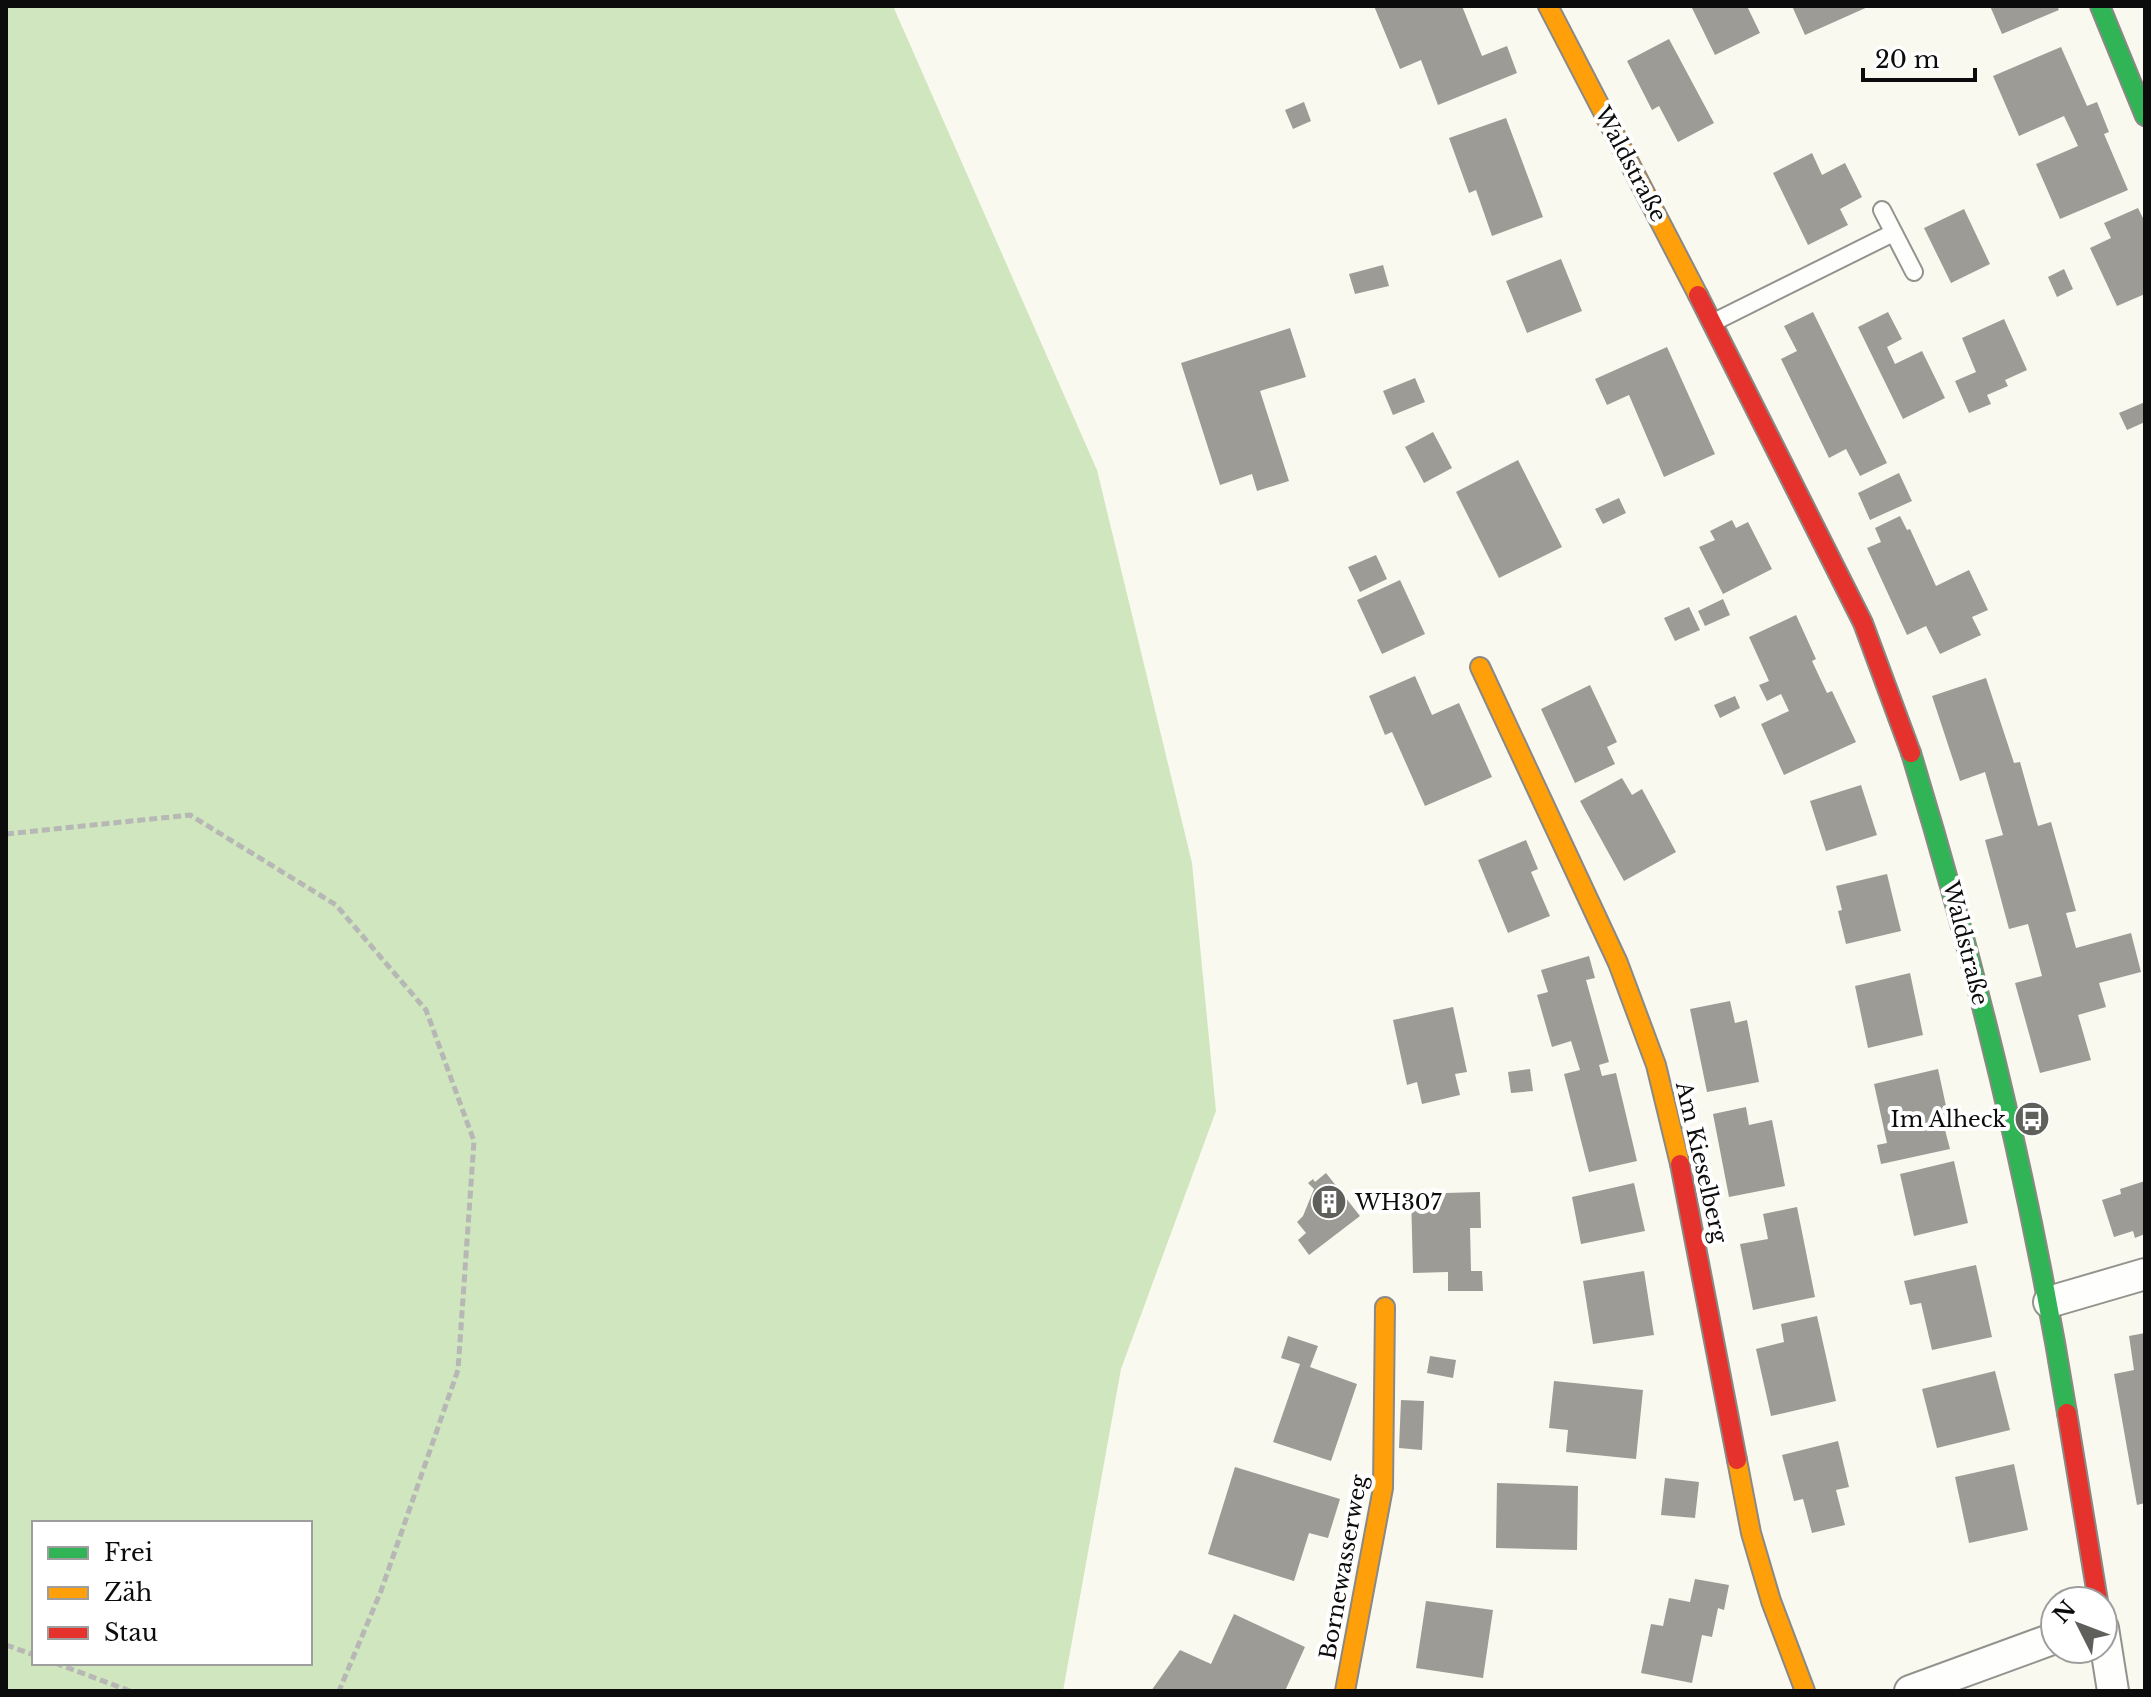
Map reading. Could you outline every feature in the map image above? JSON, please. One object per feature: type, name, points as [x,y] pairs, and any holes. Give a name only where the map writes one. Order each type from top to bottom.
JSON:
[{"type":"street","name":"Waldstraße","points":[[1548,6],[1713,323],[1863,623],[1904,729],[1955,896],[2049,1302],[2095,1585]]},
{"type":"street","points":[[2100,6],[2145,116]]},
{"type":"street","name":"Am Kieselberg","points":[[1480,667],[1618,963],[1656,1065],[1683,1176],[1751,1533],[1771,1601],[1805,1691]]},
{"type":"street","points":[[2049,1302],[2145,1274]]},
{"type":"street","name":"Bornewasserweg","points":[[1345,1691],[1383,1488],[1385,1307]]},
{"type":"street","points":[[1910,1691],[2039,1644]]},
{"type":"street","points":[[2109,1665],[2113,1691]]},
{"type":"lane","points":[[1882,210],[1914,272]]},
{"type":"lane","points":[[1713,323],[1893,233]]},
{"type":"path","points":[[6,834],[190,815],[336,905],[426,1010],[474,1141],[458,1370],[381,1591],[339,1691]]},
{"type":"path","points":[[6,1645],[32,1654]]},
{"type":"path","points":[[60,1665],[130,1691]]},
{"type":"green space","points":[[6,6],[893,6],[1097,470],[1192,863],[1216,1111],[1121,1369],[1063,1691],[6,1691]]},
{"type":"building","points":[[1374,6],[1462,6],[1482,56],[1507,46],[1517,73],[1438,105],[1421,60],[1400,69]]},
{"type":"building","points":[[1691,6],[1747,6],[1760,33],[1715,55]]},
{"type":"building","points":[[1792,6],[1870,6],[1805,35]]},
{"type":"building","points":[[1990,6],[2057,6],[2059,10],[2002,34]]},
{"type":"building","points":[[1669,39],[1714,123],[1678,142],[1659,106],[1652,110],[1627,61]]},
{"type":"building","points":[[2061,47],[2087,106],[2097,102],[2109,132],[2104,134],[2128,190],[2060,219],[2036,164],[2078,146],[2064,116],[2019,136],[1993,76]]},
{"type":"building","points":[[1304,102],[1311,121],[1293,129],[1285,110]]},
{"type":"building","points":[[1506,118],[1543,217],[1492,236],[1476,190],[1469,193],[1449,138]]},
{"type":"building","points":[[1812,153],[1822,175],[1845,163],[1862,197],[1840,209],[1848,225],[1808,245],[1773,173]]},
{"type":"building","points":[[2138,208],[2145,222],[2145,294],[2117,306],[2090,248],[2111,238],[2104,223]]},
{"type":"building","points":[[1964,209],[1990,264],[1951,283],[1924,228]]},
{"type":"building","points":[[1561,259],[1582,311],[1527,333],[1506,281]]},
{"type":"building","points":[[1383,265],[1389,286],[1355,294],[1349,274]]},
{"type":"building","points":[[2064,269],[2073,289],[2057,297],[2048,277]]},
{"type":"building","points":[[1813,312],[1887,463],[1860,476],[1846,449],[1829,458],[1781,359],[1797,351],[1784,326]]},
{"type":"building","points":[[1888,312],[1902,339],[1887,347],[1895,364],[1922,351],[1945,398],[1903,419],[1858,327]]},
{"type":"building","points":[[2004,319],[2027,370],[2005,380],[2008,386],[1987,395],[1991,404],[1969,413],[1955,381],[1976,372],[1962,338]]},
{"type":"building","points":[[1290,328],[1306,377],[1260,391],[1289,481],[1257,491],[1252,474],[1220,485],[1181,363]]},
{"type":"building","points":[[1667,347],[1715,454],[1664,477],[1629,395],[1607,405],[1595,379]]},
{"type":"building","points":[[1415,378],[1425,402],[1393,415],[1383,391]]},
{"type":"building","points":[[2145,402],[2145,422],[2127,430],[2119,413]]},
{"type":"building","points":[[1433,432],[1452,468],[1424,483],[1405,447]]},
{"type":"building","points":[[1518,460],[1562,547],[1499,578],[1456,492]]},
{"type":"building","points":[[1899,473],[1912,501],[1870,520],[1858,493]]},
{"type":"building","points":[[1619,498],[1626,513],[1603,524],[1595,509]]},
{"type":"building","points":[[1900,516],[1907,530],[1910,529],[1936,586],[1969,570],[1988,610],[1972,617],[1981,635],[1940,654],[1926,626],[1907,635],[1867,548],[1881,542],[1875,528]]},
{"type":"building","points":[[1732,520],[1736,528],[1748,522],[1772,569],[1723,594],[1699,547],[1715,540],[1710,531]]},
{"type":"building","points":[[1376,555],[1387,579],[1360,592],[1348,567]]},
{"type":"building","points":[[1400,580],[1425,634],[1382,654],[1357,600]]},
{"type":"building","points":[[1723,599],[1730,615],[1705,626],[1698,611]]},
{"type":"building","points":[[1689,607],[1700,630],[1675,641],[1664,618]]},
{"type":"building","points":[[1796,615],[1827,693],[1832,691],[1856,742],[1784,775],[1761,724],[1789,711],[1781,694],[1767,701],[1759,685],[1769,681],[1749,637]]},
{"type":"building","points":[[1415,676],[1432,715],[1459,703],[1492,777],[1425,806],[1392,732],[1385,735],[1369,696]]},
{"type":"building","points":[[1986,678],[2014,763],[2020,762],[2038,826],[2051,822],[2076,911],[2066,913],[2076,948],[2131,933],[2141,972],[2099,983],[2106,1007],[2078,1015],[2091,1060],[2040,1073],[2015,983],[2042,976],[2028,924],[2009,929],[1985,840],[2003,835],[1985,772],[1960,781],[1932,696]]},
{"type":"building","points":[[1590,685],[1617,742],[1607,747],[1615,764],[1575,783],[1541,709]]},
{"type":"building","points":[[1735,696],[1740,708],[1720,718],[1714,705]]},
{"type":"building","points":[[1622,778],[1632,795],[1642,789],[1676,852],[1624,881],[1580,801]]},
{"type":"building","points":[[1861,785],[1877,835],[1826,851],[1810,801]]},
{"type":"building","points":[[1526,840],[1538,869],[1531,872],[1550,916],[1508,933],[1478,860]]},
{"type":"building","points":[[1887,874],[1901,931],[1846,944],[1836,886]]},
{"type":"building","points":[[1589,956],[1595,978],[1586,980],[1609,1062],[1599,1065],[1602,1076],[1616,1073],[1637,1161],[1589,1172],[1564,1074],[1580,1070],[1571,1041],[1552,1047],[1537,995],[1548,992],[1541,970]]},
{"type":"building","points":[[1910,973],[1923,1035],[1868,1048],[1855,986]]},
{"type":"building","points":[[1730,1001],[1735,1023],[1747,1020],[1759,1082],[1707,1092],[1690,1009]]},
{"type":"building","points":[[1453,1007],[1467,1072],[1455,1074],[1460,1095],[1422,1104],[1417,1082],[1407,1085],[1393,1020]]},
{"type":"building","points":[[1530,1069],[1533,1091],[1511,1093],[1508,1072]]},
{"type":"building","points":[[1938,1069],[1951,1129],[1945,1130],[1950,1149],[1881,1164],[1877,1145],[1887,1143],[1874,1084]]},
{"type":"building","points":[[1746,1107],[1749,1125],[1772,1120],[1785,1186],[1729,1197],[1713,1114]]},
{"type":"building","points":[[1954,1161],[1968,1223],[1914,1236],[1900,1174]]},
{"type":"building","name":"WH307","points":[[1326,1173],[1360,1216],[1309,1255],[1298,1240],[1306,1233],[1297,1222],[1303,1216],[1314,1189],[1308,1183],[1313,1179],[1315,1182]]},
{"type":"building","points":[[2145,1181],[2145,1234],[2135,1238],[2133,1231],[2114,1237],[2102,1200],[2121,1194],[2120,1189]]},
{"type":"building","points":[[1634,1183],[1645,1231],[1581,1244],[1572,1197]]},
{"type":"building","points":[[1480,1192],[1481,1228],[1470,1228],[1471,1271],[1482,1271],[1483,1291],[1448,1291],[1448,1272],[1413,1273],[1411,1194]]},
{"type":"building","points":[[1797,1207],[1815,1297],[1753,1310],[1740,1244],[1768,1239],[1763,1214]]},
{"type":"building","points":[[1976,1265],[1992,1337],[1932,1350],[1921,1303],[1910,1305],[1904,1281]]},
{"type":"building","points":[[1644,1271],[1654,1335],[1593,1344],[1583,1281]]},
{"type":"building","points":[[1817,1316],[1836,1401],[1771,1416],[1756,1349],[1784,1342],[1781,1324]]},
{"type":"building","points":[[2145,1333],[2145,1503],[2137,1505],[2114,1374],[2134,1370],[2129,1336]]},
{"type":"building","points":[[1288,1336],[1318,1346],[1310,1367],[1357,1384],[1331,1461],[1273,1442],[1300,1364],[1281,1358]]},
{"type":"building","points":[[1430,1356],[1456,1360],[1453,1378],[1427,1373]]},
{"type":"building","points":[[1995,1371],[2010,1430],[1937,1448],[1922,1389]]},
{"type":"building","points":[[1554,1381],[1643,1390],[1636,1459],[1566,1452],[1568,1430],[1549,1428]]},
{"type":"building","points":[[1401,1400],[1424,1401],[1422,1450],[1399,1448]]},
{"type":"building","points":[[1838,1441],[1849,1487],[1836,1490],[1845,1525],[1812,1533],[1803,1499],[1794,1501],[1782,1455]]},
{"type":"building","points":[[2014,1464],[2028,1530],[1969,1543],[1955,1477]]},
{"type":"building","points":[[1235,1467],[1340,1499],[1328,1538],[1309,1533],[1294,1581],[1208,1554]]},
{"type":"building","points":[[1665,1478],[1699,1482],[1695,1518],[1661,1515]]},
{"type":"building","points":[[1497,1483],[1578,1486],[1577,1550],[1496,1548]]},
{"type":"building","points":[[1695,1579],[1729,1585],[1724,1610],[1718,1608],[1712,1637],[1702,1635],[1692,1683],[1641,1673],[1651,1624],[1663,1626],[1669,1598],[1690,1602]]},
{"type":"building","points":[[1426,1601],[1493,1610],[1483,1678],[1416,1668]]},
{"type":"building","points":[[1234,1614],[1305,1647],[1285,1691],[1151,1691],[1180,1650],[1211,1664]]},
{"type":"traffic: fast","points":[[2100,6],[2145,116]]},
{"type":"traffic: fast","points":[[1911,753],[1958,916],[2000,1080],[2037,1246],[2067,1413]]},
{"type":"traffic: slow","points":[[1548,6],[1698,295]]},
{"type":"traffic: slow","points":[[1480,667],[1618,963],[1656,1065],[1680,1164]]},
{"type":"traffic: slow","points":[[1345,1691],[1383,1488],[1385,1307]]},
{"type":"traffic: slow","points":[[1737,1460],[1751,1533],[1771,1601],[1805,1691]]},
{"type":"traffic: jam","points":[[1698,295],[1863,623],[1911,753]]},
{"type":"traffic: jam","points":[[1680,1164],[1737,1460]]},
{"type":"traffic: jam","points":[[2067,1413],[2095,1585]]},
{"type":"place","name":"Im Alheck","points":[[2032,1119]]},
{"type":"place","name":"WH307","points":[[1329,1202]]}]
